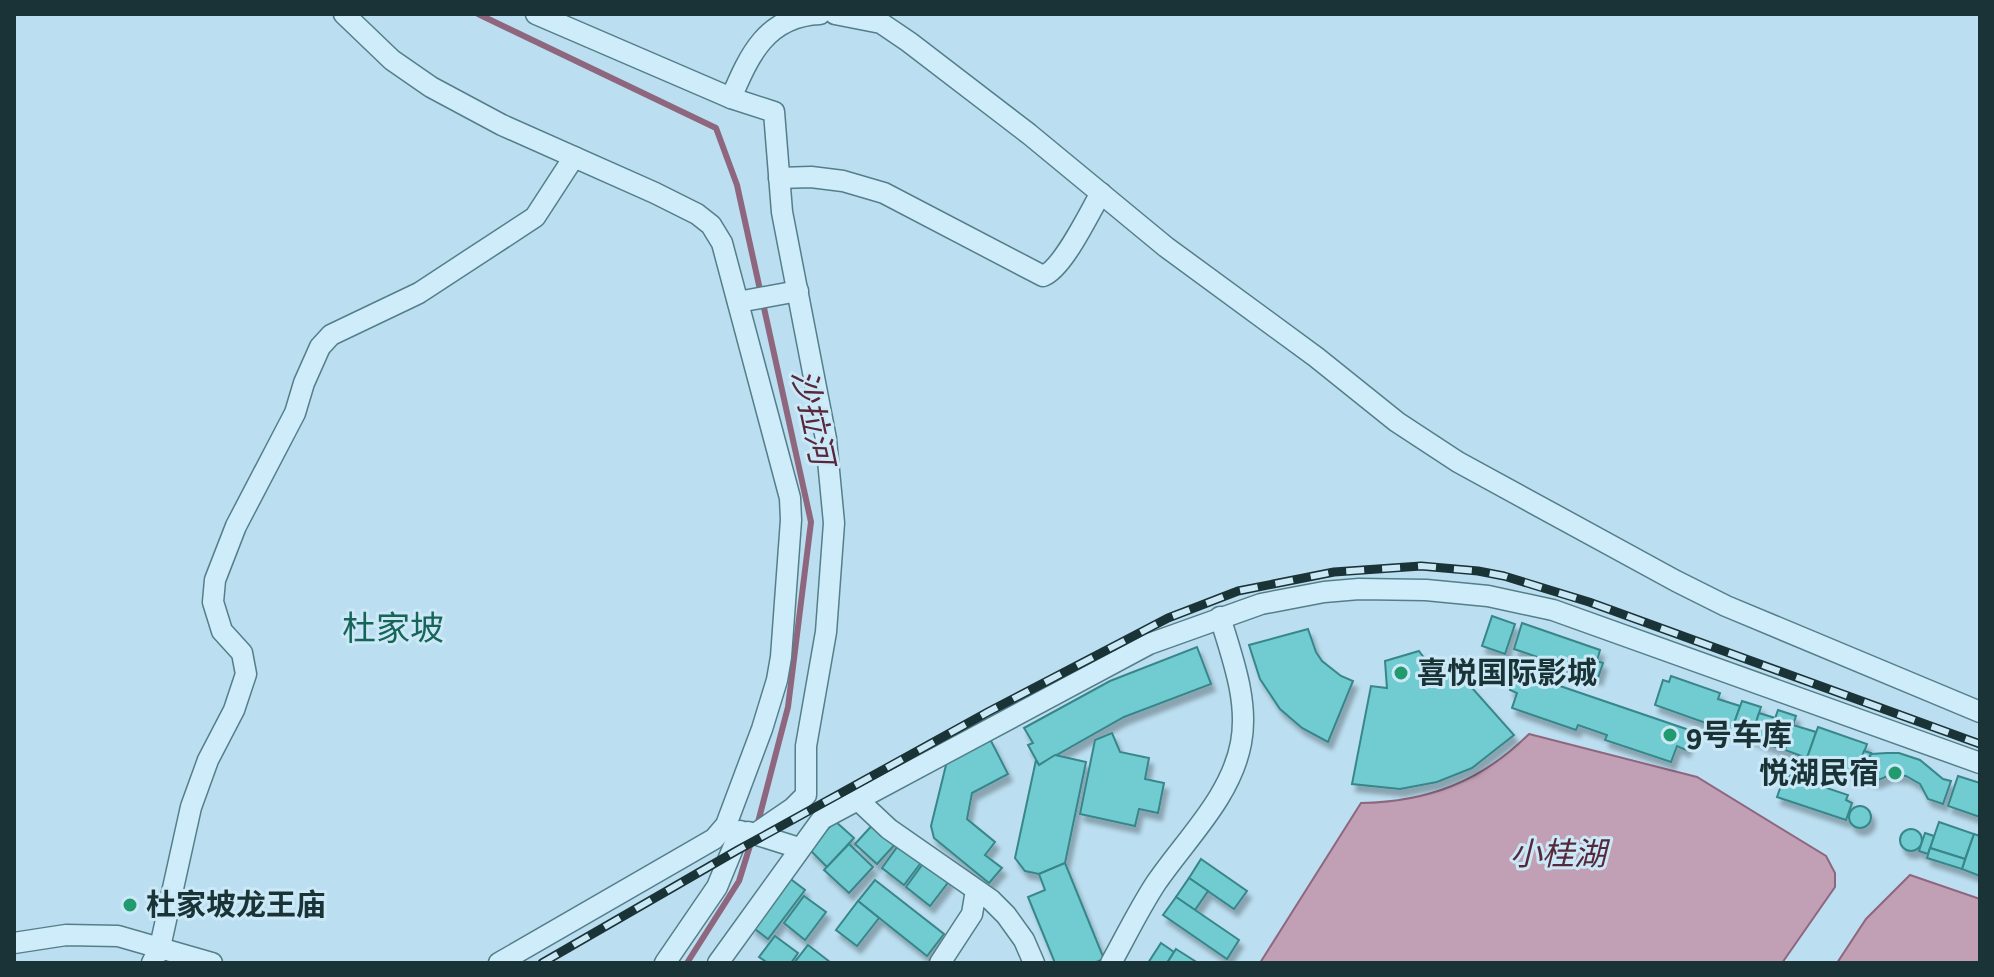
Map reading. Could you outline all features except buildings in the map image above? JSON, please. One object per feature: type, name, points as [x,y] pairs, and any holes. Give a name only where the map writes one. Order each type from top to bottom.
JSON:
[{"type":"street","points":[[344,14],[392,60],[431,87],[502,125],[697,214],[711,225],[722,243],[742,301],[785,475],[791,520],[781,657],[740,830],[717,887],[665,963]]},
{"type":"street","points":[[499,963],[714,839],[793,808],[806,795],[806,746],[826,632],[834,523],[826,439],[793,292],[782,212],[774,112],[731,98],[536,14]]},
{"type":"street","points":[[731,98],[751,52],[769,32],[800,17],[820,14]]},
{"type":"street","points":[[835,14],[881,23],[1017,125],[1166,247],[1316,357],[1397,422],[1458,462],[1726,606],[1980,712]]},
{"type":"street","points":[[156,955],[191,807],[208,760],[234,710],[246,674],[242,653],[222,631],[213,602],[215,580],[236,526],[295,413],[320,347],[331,335],[419,293],[535,217],[574,157]]},
{"type":"street","points":[[779,178],[811,177],[843,181],[884,193],[1043,276],[1049,275],[1060,261],[1101,193]]},
{"type":"street","points":[[742,301],[793,292]]},
{"type":"street","points":[[718,963],[791,845],[822,819],[1113,661],[1162,638],[1292,596],[1347,590],[1426,590],[1499,598],[1585,620],[1980,763]]},
{"type":"street","points":[[1111,963],[1156,883],[1215,802],[1233,770],[1241,742],[1242,708],[1220,617]]},
{"type":"street","points":[[858,800],[889,829],[991,900],[1016,927],[1034,963]]},
{"type":"street","points":[[740,830],[791,845]]},
{"type":"street","points":[[940,963],[972,914],[976,890]]},
{"type":"street","points":[[14,943],[66,935],[118,936],[156,955],[212,963]]},
{"type":"water","name":"小桂湖","points":[[1529,734],[1697,777],[1826,856],[1835,873],[1835,887],[1782,963],[1260,963],[1361,803],[1409,798],[1452,786],[1492,764]]},
{"type":"water","points":[[1910,875],[1980,899],[1980,963],[1837,963],[1866,919]]},
{"type":"waterway","name":"沙拉河","points":[[478,14],[716,128],[737,185],[811,522],[788,707],[757,826]]},
{"type":"waterway","name":"沙拉河","points":[[687,963],[739,881],[753,836]]},
{"type":"railway","points":[[542,963],[736,851],[988,712],[1168,618],[1238,591],[1334,572],[1421,566],[1504,576],[1589,602],[1980,744]]},
{"type":"place","name":"喜悦国际影城","points":[[1401,673]]},
{"type":"place","name":"9号车库","points":[[1670,735]]},
{"type":"place","name":"悦湖民宿","points":[[1895,773]]},
{"type":"place","name":"杜家坡龙王庙","points":[[130,905]]},
{"type":"district","name":"杜家坡","points":[[393,628]]}]
